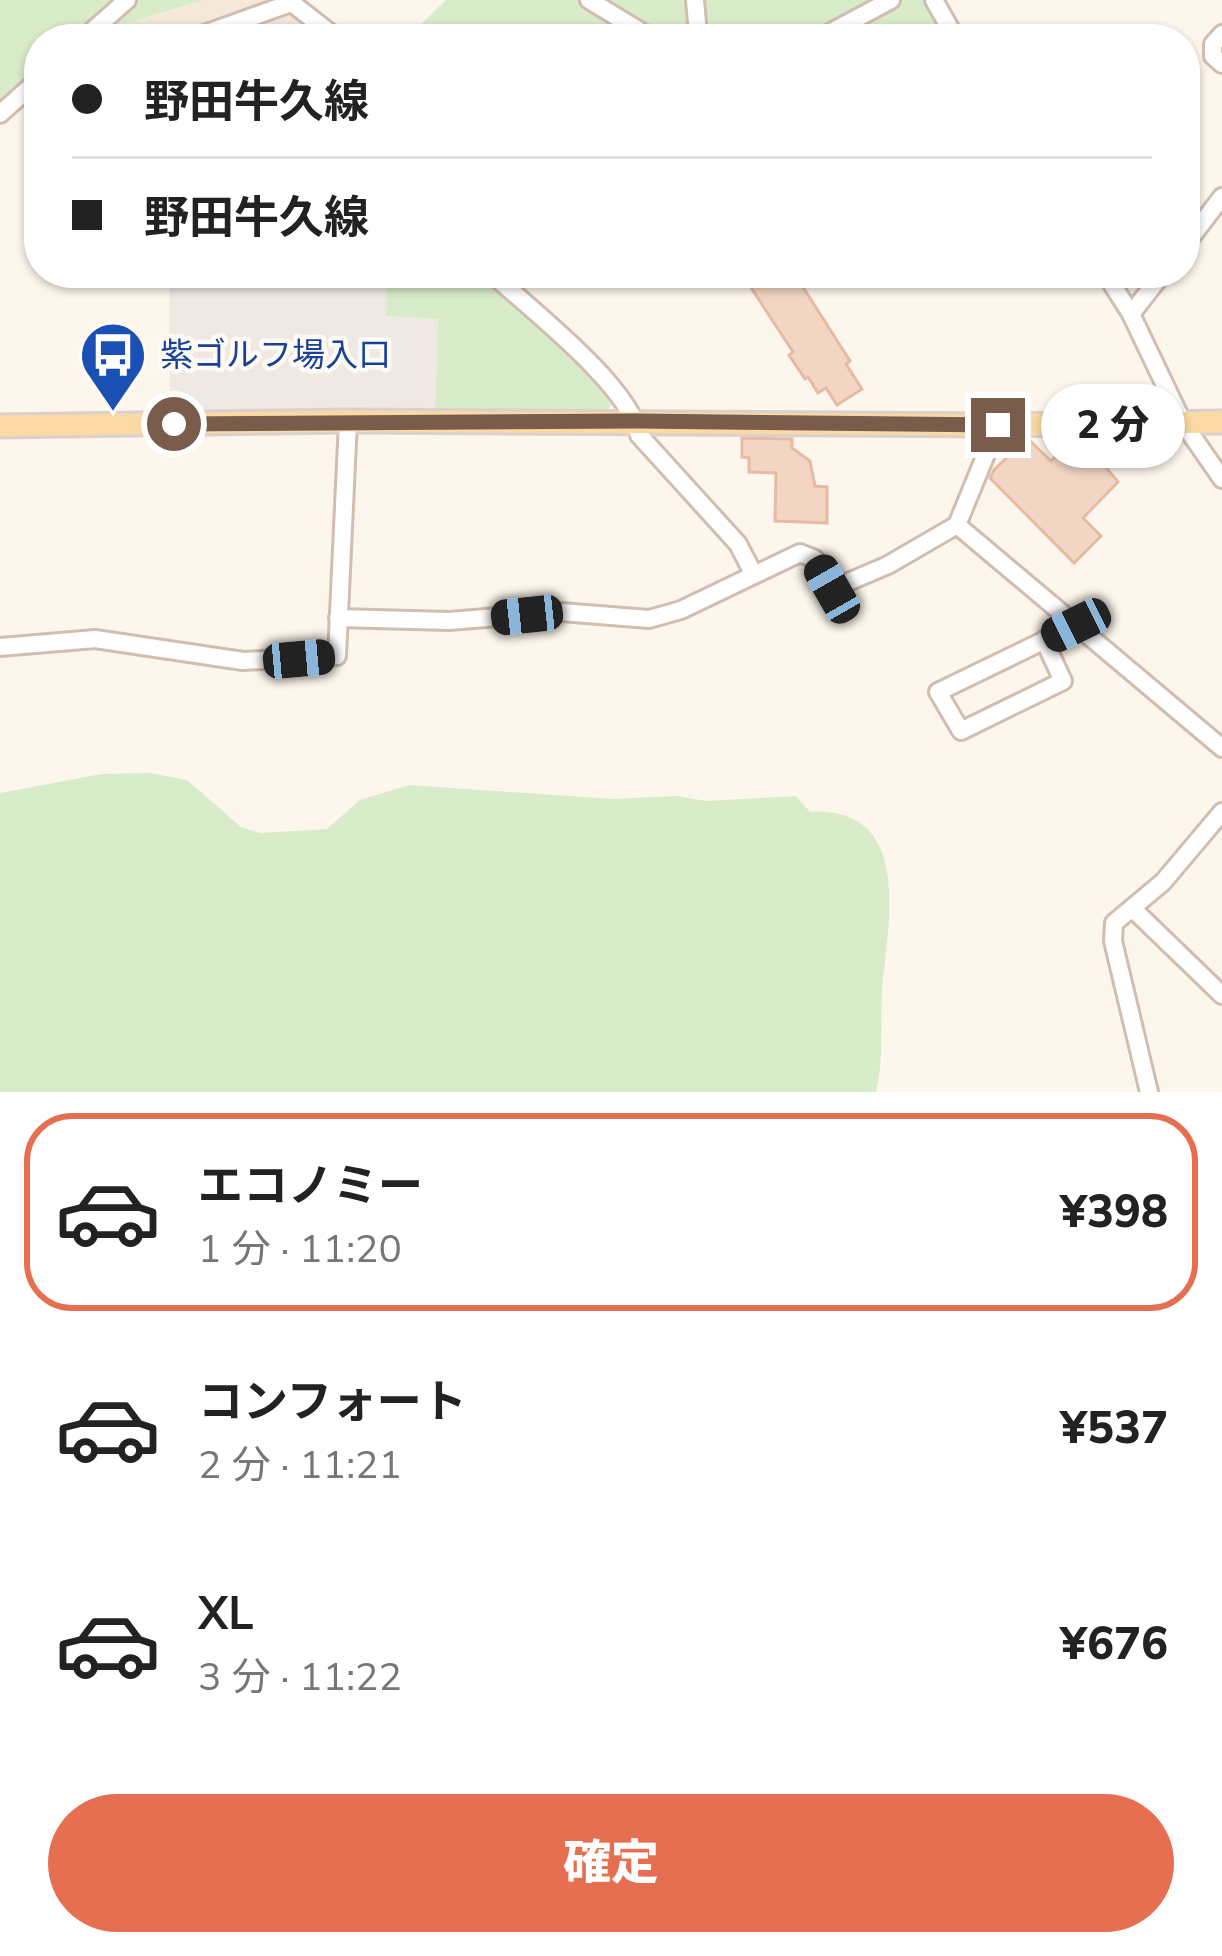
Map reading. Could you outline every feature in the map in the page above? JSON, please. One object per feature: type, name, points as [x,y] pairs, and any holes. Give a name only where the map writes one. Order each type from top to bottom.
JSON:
[{"type":"main road","points":[[0,426],[348,421],[1222,422]]},
{"type":"street","points":[[100,24],[127,0]]},
{"type":"street","points":[[589,0],[630,24]]},
{"type":"street","points":[[618,0],[624,20]]},
{"type":"street","points":[[231,24],[290,2],[319,24]]},
{"type":"street","points":[[844,24],[883,2]]},
{"type":"street","points":[[1222,34],[1213,44],[1213,56],[1222,64]]},
{"type":"street","points":[[0,114],[24,92]]},
{"type":"street","points":[[1200,226],[1222,197]]},
{"type":"street","points":[[507,288],[614,387],[637,421],[639,435],[729,532],[754,574]]},
{"type":"street","points":[[1115,288],[1183,423],[1222,478]]},
{"type":"street","points":[[1131,314],[1151,288]]},
{"type":"street","points":[[0,647],[95,639],[243,661],[337,656],[348,421]]},
{"type":"street","points":[[338,617],[449,621],[561,612],[649,619],[681,610],[800,554],[815,559],[832,589],[888,565],[956,525],[998,425]]},
{"type":"street","points":[[956,525],[1222,748]]},
{"type":"street","points":[[1044,640],[1063,681],[961,730],[938,692],[1044,640],[1076,625]]},
{"type":"street","points":[[1149,1092],[1113,941],[1114,923],[1134,910],[1222,812]]},
{"type":"street","points":[[1134,910],[1222,995]]},
{"type":"shaded area","points":[[203,0],[276,0],[213,24],[126,24]]},
{"type":"shaded area","points":[[114,12],[119,24],[100,24]]},
{"type":"shaded area","points":[[290,12],[304,24],[253,24]]},
{"type":"shaded area","points":[[169,288],[386,288],[386,316],[438,319],[435,409],[170,413]]},
{"type":"green space","points":[[0,0],[117,0],[90,24],[24,24],[24,81],[0,103]]},
{"type":"green space","points":[[128,0],[203,0],[125,24],[118,24],[114,12]]},
{"type":"green space","points":[[446,0],[926,0],[942,24],[421,24]]},
{"type":"green space","points":[[386,288],[500,288],[615,399],[608,409],[435,409],[438,319],[386,316]]},
{"type":"green space","points":[[150,773],[187,780],[241,827],[260,833],[327,829],[360,800],[409,785],[613,799],[796,796],[810,812],[842,815],[865,826],[879,845],[887,869],[889,925],[876,1092],[0,1092],[0,793],[102,774]]},
{"type":"building","points":[[751,288],[804,288],[850,361],[846,364],[862,389],[837,405],[826,388],[818,393],[805,379],[789,355],[793,352]]},
{"type":"building","points":[[742,438],[792,439],[792,448],[810,461],[815,486],[827,487],[827,523],[775,521],[776,473],[749,472],[749,458],[742,457]]},
{"type":"building","points":[[1074,439],[1083,439],[1118,482],[1083,518],[1101,536],[1074,563],[990,478],[1025,440],[1051,461]]},
{"type":"place","name":"紫ゴルフ場入口","points":[[113,414]]},
{"type":"route","points":[[174,424],[998,425]]}]
